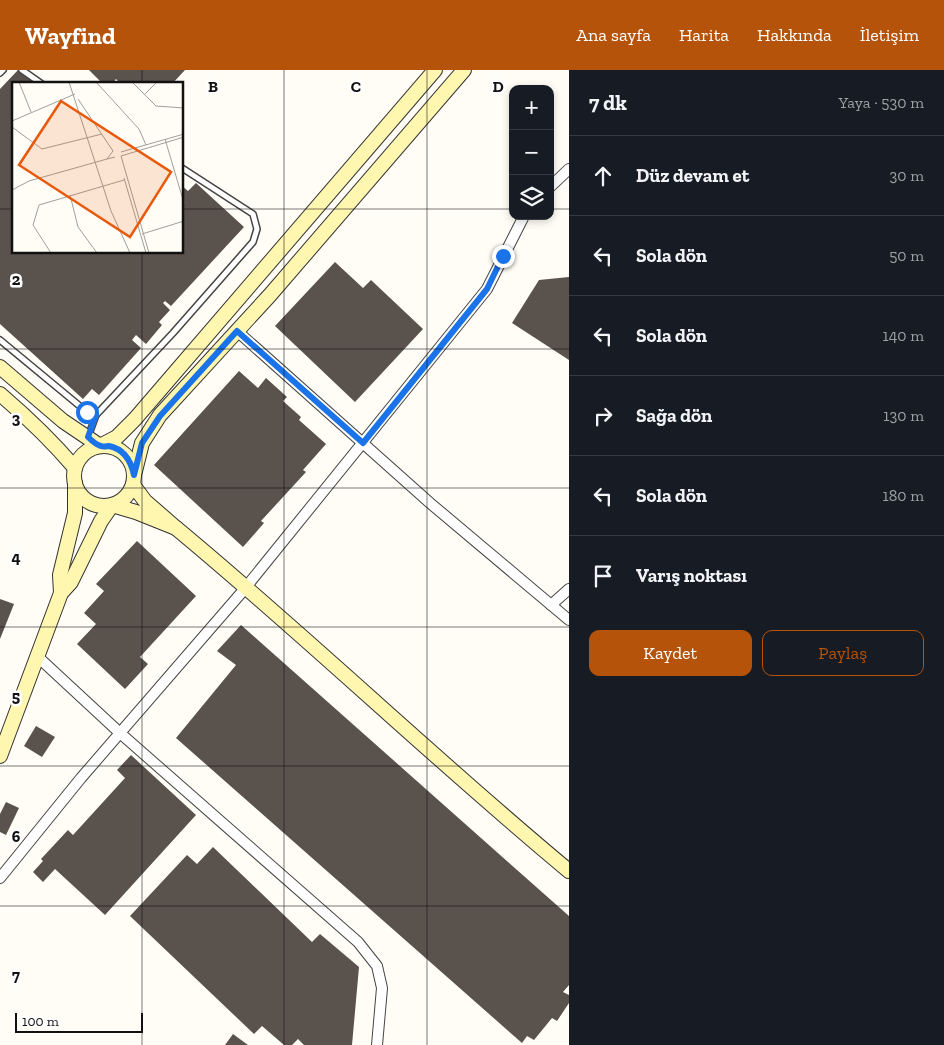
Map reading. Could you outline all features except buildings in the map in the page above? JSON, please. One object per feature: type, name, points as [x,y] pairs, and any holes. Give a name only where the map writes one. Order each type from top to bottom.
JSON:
[{"type":"street","points":[[61,593],[60,575],[75,513],[75,475],[83,454],[117,437],[136,419],[436,70]]},
{"type":"street","points":[[0,756],[61,593],[71,582],[100,521],[112,505],[128,494],[142,443],[160,416],[237,331],[464,70]]},
{"type":"street","points":[[554,183],[569,169]]},
{"type":"street","points":[[0,878],[81,778],[247,587],[487,289],[522,220]]},
{"type":"street","points":[[237,331],[430,503],[569,620]]},
{"type":"street","points":[[0,367],[63,421],[100,446],[110,446],[120,450],[127,456],[132,465],[133,480],[145,501],[247,587],[569,871]]},
{"type":"street","points":[[0,394],[34,424],[75,475],[78,491],[85,499],[98,505],[112,505],[136,512],[176,528]]},
{"type":"street","points":[[551,605],[569,589]]},
{"type":"street","points":[[38,657],[120,733],[358,942],[377,966],[382,988],[377,1045]]},
{"type":"lane","points":[[0,73],[3,70]]},
{"type":"lane","points":[[22,70],[39,82]]},
{"type":"lane","points":[[88,437],[96,415],[173,333],[252,242],[257,229],[253,214],[184,169]]},
{"type":"lane","points":[[0,340],[87,412],[96,415]]},
{"type":"route","points":[[87,412],[96,415],[88,437],[100,446],[110,446],[120,450],[127,456],[132,465],[134,475],[142,443],[160,416],[237,331],[363,443],[487,289],[503,256]]}]
